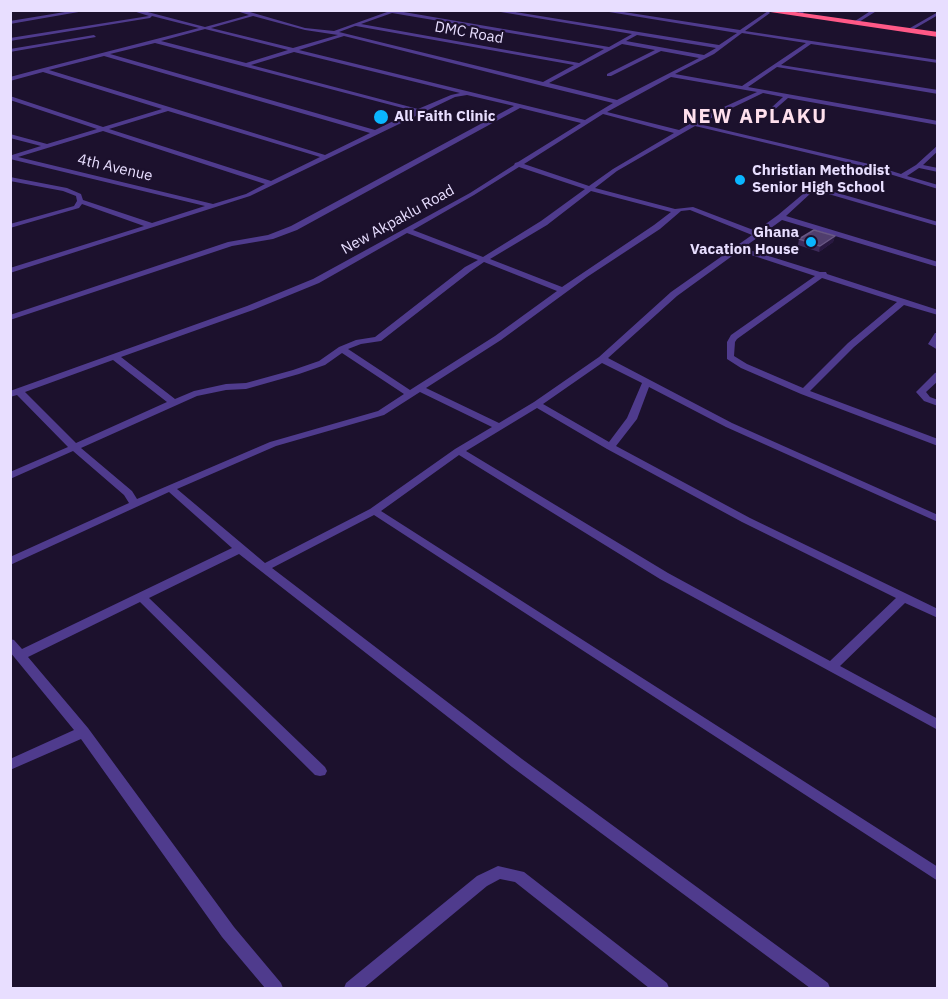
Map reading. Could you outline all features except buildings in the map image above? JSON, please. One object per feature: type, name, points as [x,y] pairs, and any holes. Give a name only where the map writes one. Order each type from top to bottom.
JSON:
[{"type":"highway","points":[[785,10],[912,28],[938,34]]},
{"type":"highway","points":[[765,11],[938,34]]},
{"type":"street","points":[[10,23],[88,10]]},
{"type":"street","points":[[132,10],[585,122]]},
{"type":"street","points":[[236,10],[305,29],[334,33],[618,102]]},
{"type":"street","points":[[381,10],[608,48]]},
{"type":"street","points":[[490,10],[719,47]]},
{"type":"street","points":[[599,10],[938,62]]},
{"type":"street","points":[[857,21],[876,10]]},
{"type":"street","points":[[334,33],[393,11]]},
{"type":"street","name":"New Akpaklu Road","points":[[15,393],[316,281],[480,190],[517,164],[618,102],[704,57],[742,32],[765,11]]},
{"type":"street","points":[[912,28],[938,13]]},
{"type":"street","points":[[10,79],[254,15]]},
{"type":"street","points":[[10,40],[153,16]]},
{"type":"street","name":"DMC Road","points":[[356,25],[578,64]]},
{"type":"street","points":[[543,84],[636,34]]},
{"type":"street","points":[[246,65],[342,35]]},
{"type":"street","points":[[10,51],[94,36]]},
{"type":"street","points":[[155,41],[419,111]]},
{"type":"street","points":[[621,42],[704,57]]},
{"type":"street","points":[[744,87],[811,42]]},
{"type":"street","points":[[609,75],[660,49]]},
{"type":"street","points":[[103,54],[375,132]]},
{"type":"street","points":[[778,66],[938,92]]},
{"type":"street","points":[[42,70],[326,158]]},
{"type":"street","points":[[670,75],[938,123]]},
{"type":"street","points":[[10,476],[194,394],[226,387],[246,386],[296,372],[322,363],[342,349],[359,342],[378,339],[468,269],[544,223],[615,170],[693,124],[764,91]]},
{"type":"street","points":[[10,271],[152,226],[272,184],[419,111],[453,96],[467,93]]},
{"type":"street","points":[[773,108],[787,96]]},
{"type":"street","points":[[10,98],[272,184]]},
{"type":"street","points":[[10,318],[231,244],[270,237],[294,228],[519,106]]},
{"type":"street","points":[[11,157],[166,110]]},
{"type":"street","points":[[601,112],[678,132]]},
{"type":"street","points":[[693,124],[938,187]]},
{"type":"street","points":[[10,136],[47,146]]},
{"type":"street","points":[[902,176],[936,150]]},
{"type":"street","name":"4th Avenue","points":[[11,157],[212,206]]},
{"type":"street","points":[[517,164],[591,189],[676,211],[691,208],[756,234]]},
{"type":"street","points":[[918,166],[938,170]]},
{"type":"street","points":[[10,179],[65,189],[79,195],[80,201],[77,207],[10,225]]},
{"type":"street","points":[[264,568],[374,511],[459,451],[537,404],[602,359],[674,294],[781,218],[806,193],[815,190],[938,224]]},
{"type":"street","points":[[80,201],[152,226]]},
{"type":"street","points":[[10,562],[170,488],[273,444],[381,413],[498,338],[563,290],[657,227],[676,211]]},
{"type":"street","points":[[781,218],[938,265]]},
{"type":"street","points":[[409,231],[563,290]]},
{"type":"street","points":[[736,248],[823,274],[901,303],[938,313]]},
{"type":"street","points":[[823,274],[734,337],[731,342],[730,357],[804,392],[938,443]]},
{"type":"street","points":[[804,392],[851,345],[901,303]]},
{"type":"street","points":[[938,335],[932,344],[938,348]]},
{"type":"street","points":[[342,349],[415,392],[498,426]]},
{"type":"street","points":[[114,356],[174,403]]},
{"type":"street","points":[[602,359],[729,425],[938,519]]},
{"type":"street","points":[[938,375],[921,392],[927,399],[938,403]]},
{"type":"street","points":[[610,447],[632,419],[647,382]]},
{"type":"street","points":[[15,393],[128,493],[136,505]]},
{"type":"street","points":[[537,404],[610,447],[746,520],[938,614]]},
{"type":"street","points":[[459,451],[664,576],[938,725]]},
{"type":"street","points":[[170,488],[240,549],[517,763],[822,988]]},
{"type":"street","points":[[374,511],[938,875]]},
{"type":"street","points":[[21,655],[240,549]]},
{"type":"street","points":[[141,596],[320,771]]},
{"type":"street","points":[[831,667],[904,597]]},
{"type":"street","points":[[10,643],[83,732],[228,932],[275,988]]},
{"type":"street","points":[[10,765],[83,732]]},
{"type":"street","points":[[352,988],[482,881],[498,873],[519,876],[661,988]]},
{"type":"place","name":"All Faith Clinic","points":[[381,117]]},
{"type":"place","name":"Christian Methodist Senior High School","points":[[740,180]]},
{"type":"place","name":"Ghana Vacation House","points":[[811,242]]},
{"type":"district","name":"NEW APLAKU","points":[[755,117]]}]
